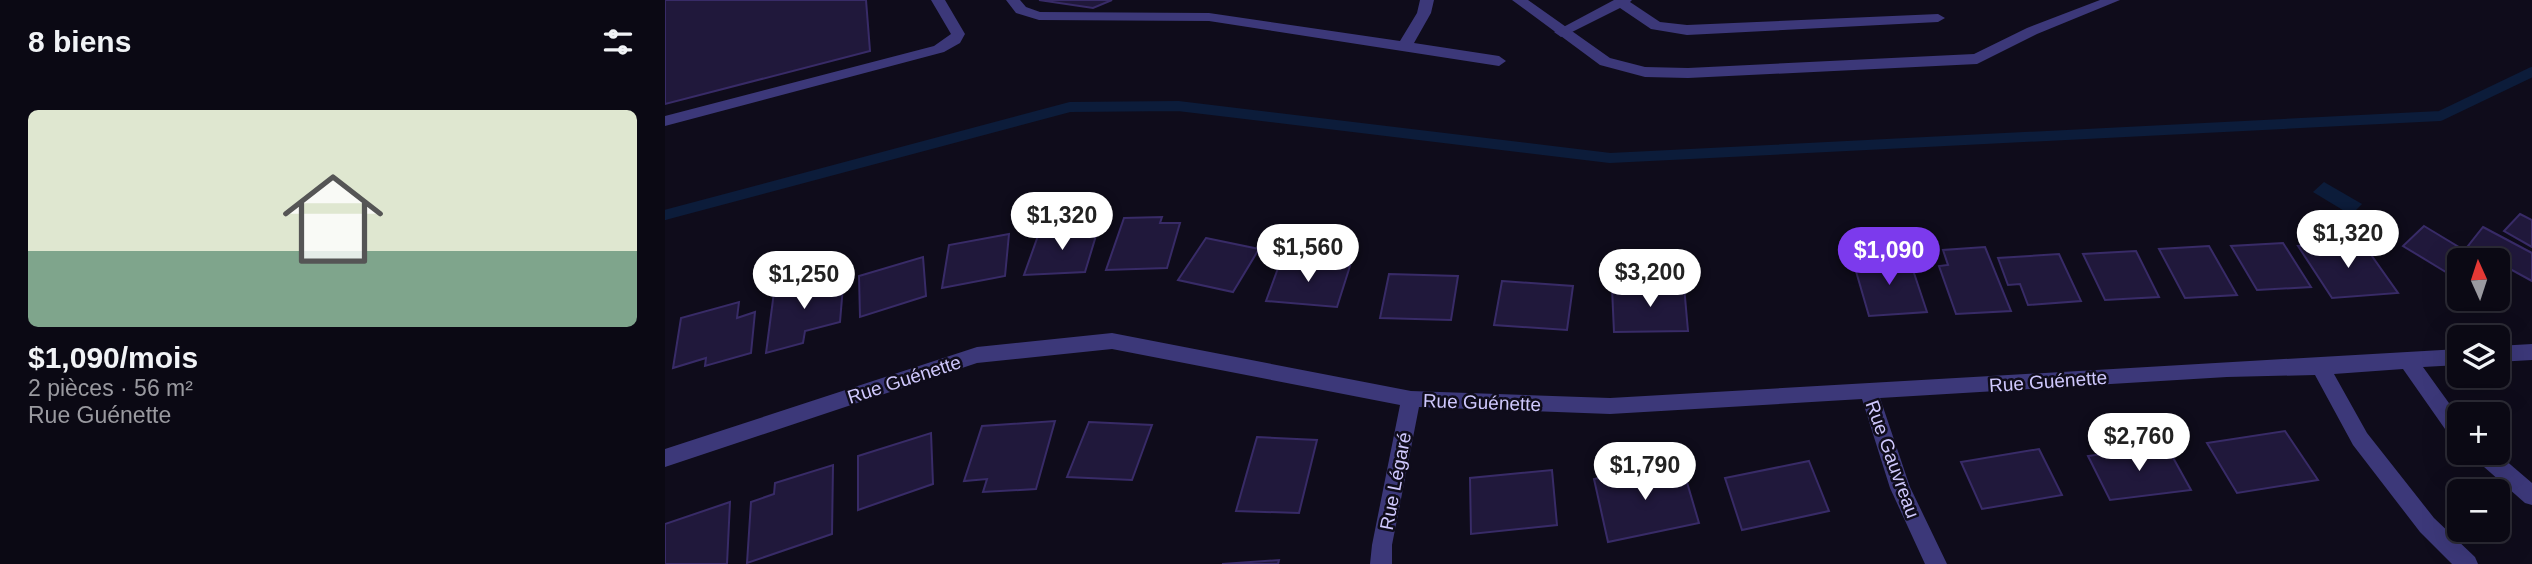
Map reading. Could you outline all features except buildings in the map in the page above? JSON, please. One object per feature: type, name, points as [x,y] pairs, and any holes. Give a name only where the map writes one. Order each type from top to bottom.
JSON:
[{"type":"street","points":[[665,121],[950,44],[955,40],[957,29],[938,0]]},
{"type":"street","points":[[1013,0],[1021,10],[1039,16],[1209,17],[1499,61]]},
{"type":"street","points":[[1405,46],[1424,13],[1427,0]]},
{"type":"street","points":[[1519,0],[1605,62],[1645,72],[1716,73],[1946,63],[1977,59],[2032,31],[2113,0]]},
{"type":"street","points":[[1561,32],[1623,1],[1656,26],[1687,30],[1938,18]]},
{"type":"street","name":"Rue Guénette","points":[[665,458],[977,355],[1112,341],[1412,399],[1610,407],[2227,369],[2320,368],[2447,358]]},
{"type":"street","points":[[2510,354],[2532,352]]},
{"type":"street","points":[[2407,360],[2447,416]]},
{"type":"street","points":[[2320,368],[2361,439],[2427,525],[2467,564]]},
{"type":"street","name":"Rue Gauvreau","points":[[1868,392],[1900,488],[1936,564]]},
{"type":"street","name":"Rue Légaré","points":[[1381,564],[1382,545],[1412,399]]},
{"type":"street","points":[[2496,465],[2532,496]]},
{"type":"water","points":[[2324,182],[2362,204],[2351,215],[2313,192]]},
{"type":"waterway","points":[[665,215],[1070,107],[1178,106],[1610,158],[2440,116],[2532,72]]}]
